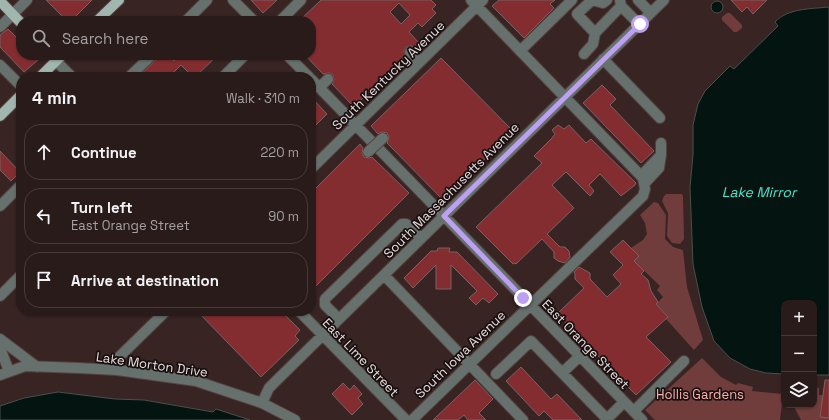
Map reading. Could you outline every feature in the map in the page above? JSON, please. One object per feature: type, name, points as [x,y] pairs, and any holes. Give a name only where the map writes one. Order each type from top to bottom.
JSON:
[{"type":"main road","points":[[102,16],[119,0]]},
{"type":"main road","points":[[0,1],[16,17]]},
{"type":"main road","points":[[44,72],[54,60]]},
{"type":"main road","points":[[0,116],[16,100]]},
{"type":"street","points":[[0,26],[27,0]]},
{"type":"street","points":[[191,16],[207,0]]},
{"type":"street","points":[[233,0],[249,16]]},
{"type":"street","points":[[285,16],[299,0]]},
{"type":"street","points":[[520,51],[572,0]]},
{"type":"street","points":[[594,33],[577,14],[592,0],[603,3],[607,0]]},
{"type":"street","points":[[638,0],[651,13]]},
{"type":"street","name":"South Massachusetts Avenue","points":[[262,403],[269,388],[664,0]]},
{"type":"street","points":[[477,2],[520,51],[644,183]]},
{"type":"street","name":"South Kentucky Avenue","points":[[316,164],[420,62],[477,2]]},
{"type":"street","points":[[584,54],[593,44],[594,33],[620,3],[640,24]]},
{"type":"street","points":[[410,52],[420,62]]},
{"type":"street","points":[[603,59],[660,118]]},
{"type":"street","points":[[58,60],[68,72]]},
{"type":"street","points":[[134,72],[147,60]]},
{"type":"street","points":[[228,72],[240,60]]},
{"type":"street","points":[[292,60],[304,72]]},
{"type":"street","points":[[0,65],[16,81]]},
{"type":"street","points":[[319,88],[328,79]]},
{"type":"street","name":"East Orange Street","points":[[316,85],[356,125],[374,148],[444,216],[642,420]]},
{"type":"street","name":"South Iowa Avenue","points":[[412,420],[469,363],[643,196],[644,183],[661,155],[661,143]]},
{"type":"street","points":[[0,206],[16,190]]},
{"type":"street","points":[[339,319],[325,305],[326,300],[402,224],[406,224],[421,238]]},
{"type":"street","points":[[384,275],[523,420]]},
{"type":"street","points":[[0,296],[16,280]]},
{"type":"street","points":[[117,370],[115,361],[161,316]]},
{"type":"street","name":"East Lime Street","points":[[304,316],[406,420]]},
{"type":"street","points":[[0,339],[37,367]]},
{"type":"street","points":[[496,374],[531,341],[607,419],[624,402]]},
{"type":"street","points":[[0,348],[4,373]]},
{"type":"street","points":[[562,373],[580,356]]},
{"type":"street","points":[[634,411],[684,361]]},
{"type":"street","name":"Lake Morton Drive","points":[[4,373],[25,366],[117,370],[196,381],[262,403],[295,420]]},
{"type":"green space","points":[[727,13],[730,13],[742,25],[742,28],[737,32],[734,32],[722,20],[722,17]]},
{"type":"green space","points":[[666,194],[682,194],[683,196],[684,239],[680,244],[672,243],[667,236],[668,213],[662,201]]},
{"type":"green space","points":[[654,202],[658,203],[666,215],[665,239],[673,247],[683,250],[687,287],[703,340],[694,350],[666,319],[668,317],[656,304],[663,297],[657,290],[660,286],[634,261],[639,256],[631,248],[643,240],[647,234],[645,223],[640,215]]},
{"type":"green space","name":"Hollis Gardens","points":[[702,358],[721,377],[736,385],[738,383],[753,387],[752,391],[781,394],[780,420],[655,420],[645,410]]},
{"type":"green space","points":[[817,388],[819,388],[819,395],[823,395],[820,416],[829,418],[829,420],[801,420],[795,408],[817,408]]},
{"type":"water","points":[[715,1],[719,1],[723,7],[719,13],[715,13],[711,9],[711,5]]},
{"type":"water","name":"Lake Mirror","points":[[829,7],[829,375],[817,375],[817,300],[781,300],[781,374],[766,373],[750,369],[730,358],[714,341],[702,307],[693,264],[690,187],[693,155],[693,125],[698,104],[705,91],[730,66],[734,69],[778,26],[775,22],[780,17],[807,9]]},
{"type":"water","points":[[58,392],[115,399],[144,400],[213,412],[216,409],[250,420],[0,420],[0,406],[24,398]]},
{"type":"building","points":[[46,0],[92,0],[76,16],[62,16]]},
{"type":"building","points":[[251,0],[277,0],[263,13]]},
{"type":"building","points":[[321,0],[431,0],[436,5],[432,9],[436,13],[422,27],[418,23],[409,32],[419,43],[414,47],[406,47],[404,51],[405,56],[354,107],[332,84],[334,80],[333,75],[329,73],[323,74],[310,60],[316,60],[316,16],[304,16]],"holes":[[[399,3],[410,15],[401,24],[390,12]]]},
{"type":"building","points":[[499,0],[555,0],[550,4],[554,8],[524,38],[492,6]]},
{"type":"building","points":[[731,0],[767,0],[753,14],[747,7],[742,12]]},
{"type":"building","points":[[8,29],[16,37],[16,60],[38,60],[24,72],[0,47],[0,35]]},
{"type":"building","points":[[441,58],[513,131],[443,200],[387,143],[389,137],[387,133],[382,132],[378,134],[371,126]]},
{"type":"building","points":[[156,60],[213,60],[200,72],[188,72],[181,65],[174,72],[143,72]]},
{"type":"building","points":[[602,85],[616,99],[610,105],[654,151],[641,163],[583,103]]},
{"type":"building","points":[[316,102],[327,114],[316,125]]},
{"type":"building","points":[[558,125],[564,129],[569,125],[586,143],[591,139],[636,183],[621,196],[600,174],[589,185],[594,191],[590,196],[566,172],[552,185],[574,208],[547,234],[560,247],[565,247],[569,251],[570,257],[565,263],[558,261],[554,258],[554,252],[542,239],[516,264],[513,264],[476,227],[542,163],[534,156],[552,138],[555,134],[552,130]]},
{"type":"building","points":[[360,144],[363,148],[362,153],[364,157],[372,157],[409,193],[316,286],[316,188]]},
{"type":"building","points":[[0,151],[16,168],[16,176],[11,181],[0,170]]},
{"type":"building","points":[[623,240],[639,256],[634,261],[644,271],[641,274],[648,280],[651,291],[658,302],[656,304],[668,317],[646,337],[671,362],[636,395],[557,314],[584,288],[575,279],[574,272],[579,267],[590,273],[590,279],[607,297],[621,284],[613,275],[623,265],[610,252]]},
{"type":"building","points":[[438,248],[450,248],[449,252],[457,252],[498,294],[489,303],[483,298],[476,305],[469,298],[477,291],[451,265],[451,289],[436,289],[436,265],[413,288],[404,278],[431,251],[437,251]]},
{"type":"building","points":[[202,316],[286,316],[300,330],[295,336],[299,340],[261,377]]},
{"type":"building","points":[[521,367],[551,399],[557,394],[582,420],[553,420],[544,411],[539,416],[506,381]]},
{"type":"building","points":[[475,380],[493,399],[479,413],[486,420],[468,420],[464,415],[458,420],[433,420]]},
{"type":"building","points":[[825,380],[829,380],[829,418],[820,417]]},
{"type":"building","points":[[343,383],[350,390],[354,385],[362,394],[358,398],[363,404],[352,415],[332,394]]},
{"type":"route","points":[[523,298],[444,216],[640,24]]}]
